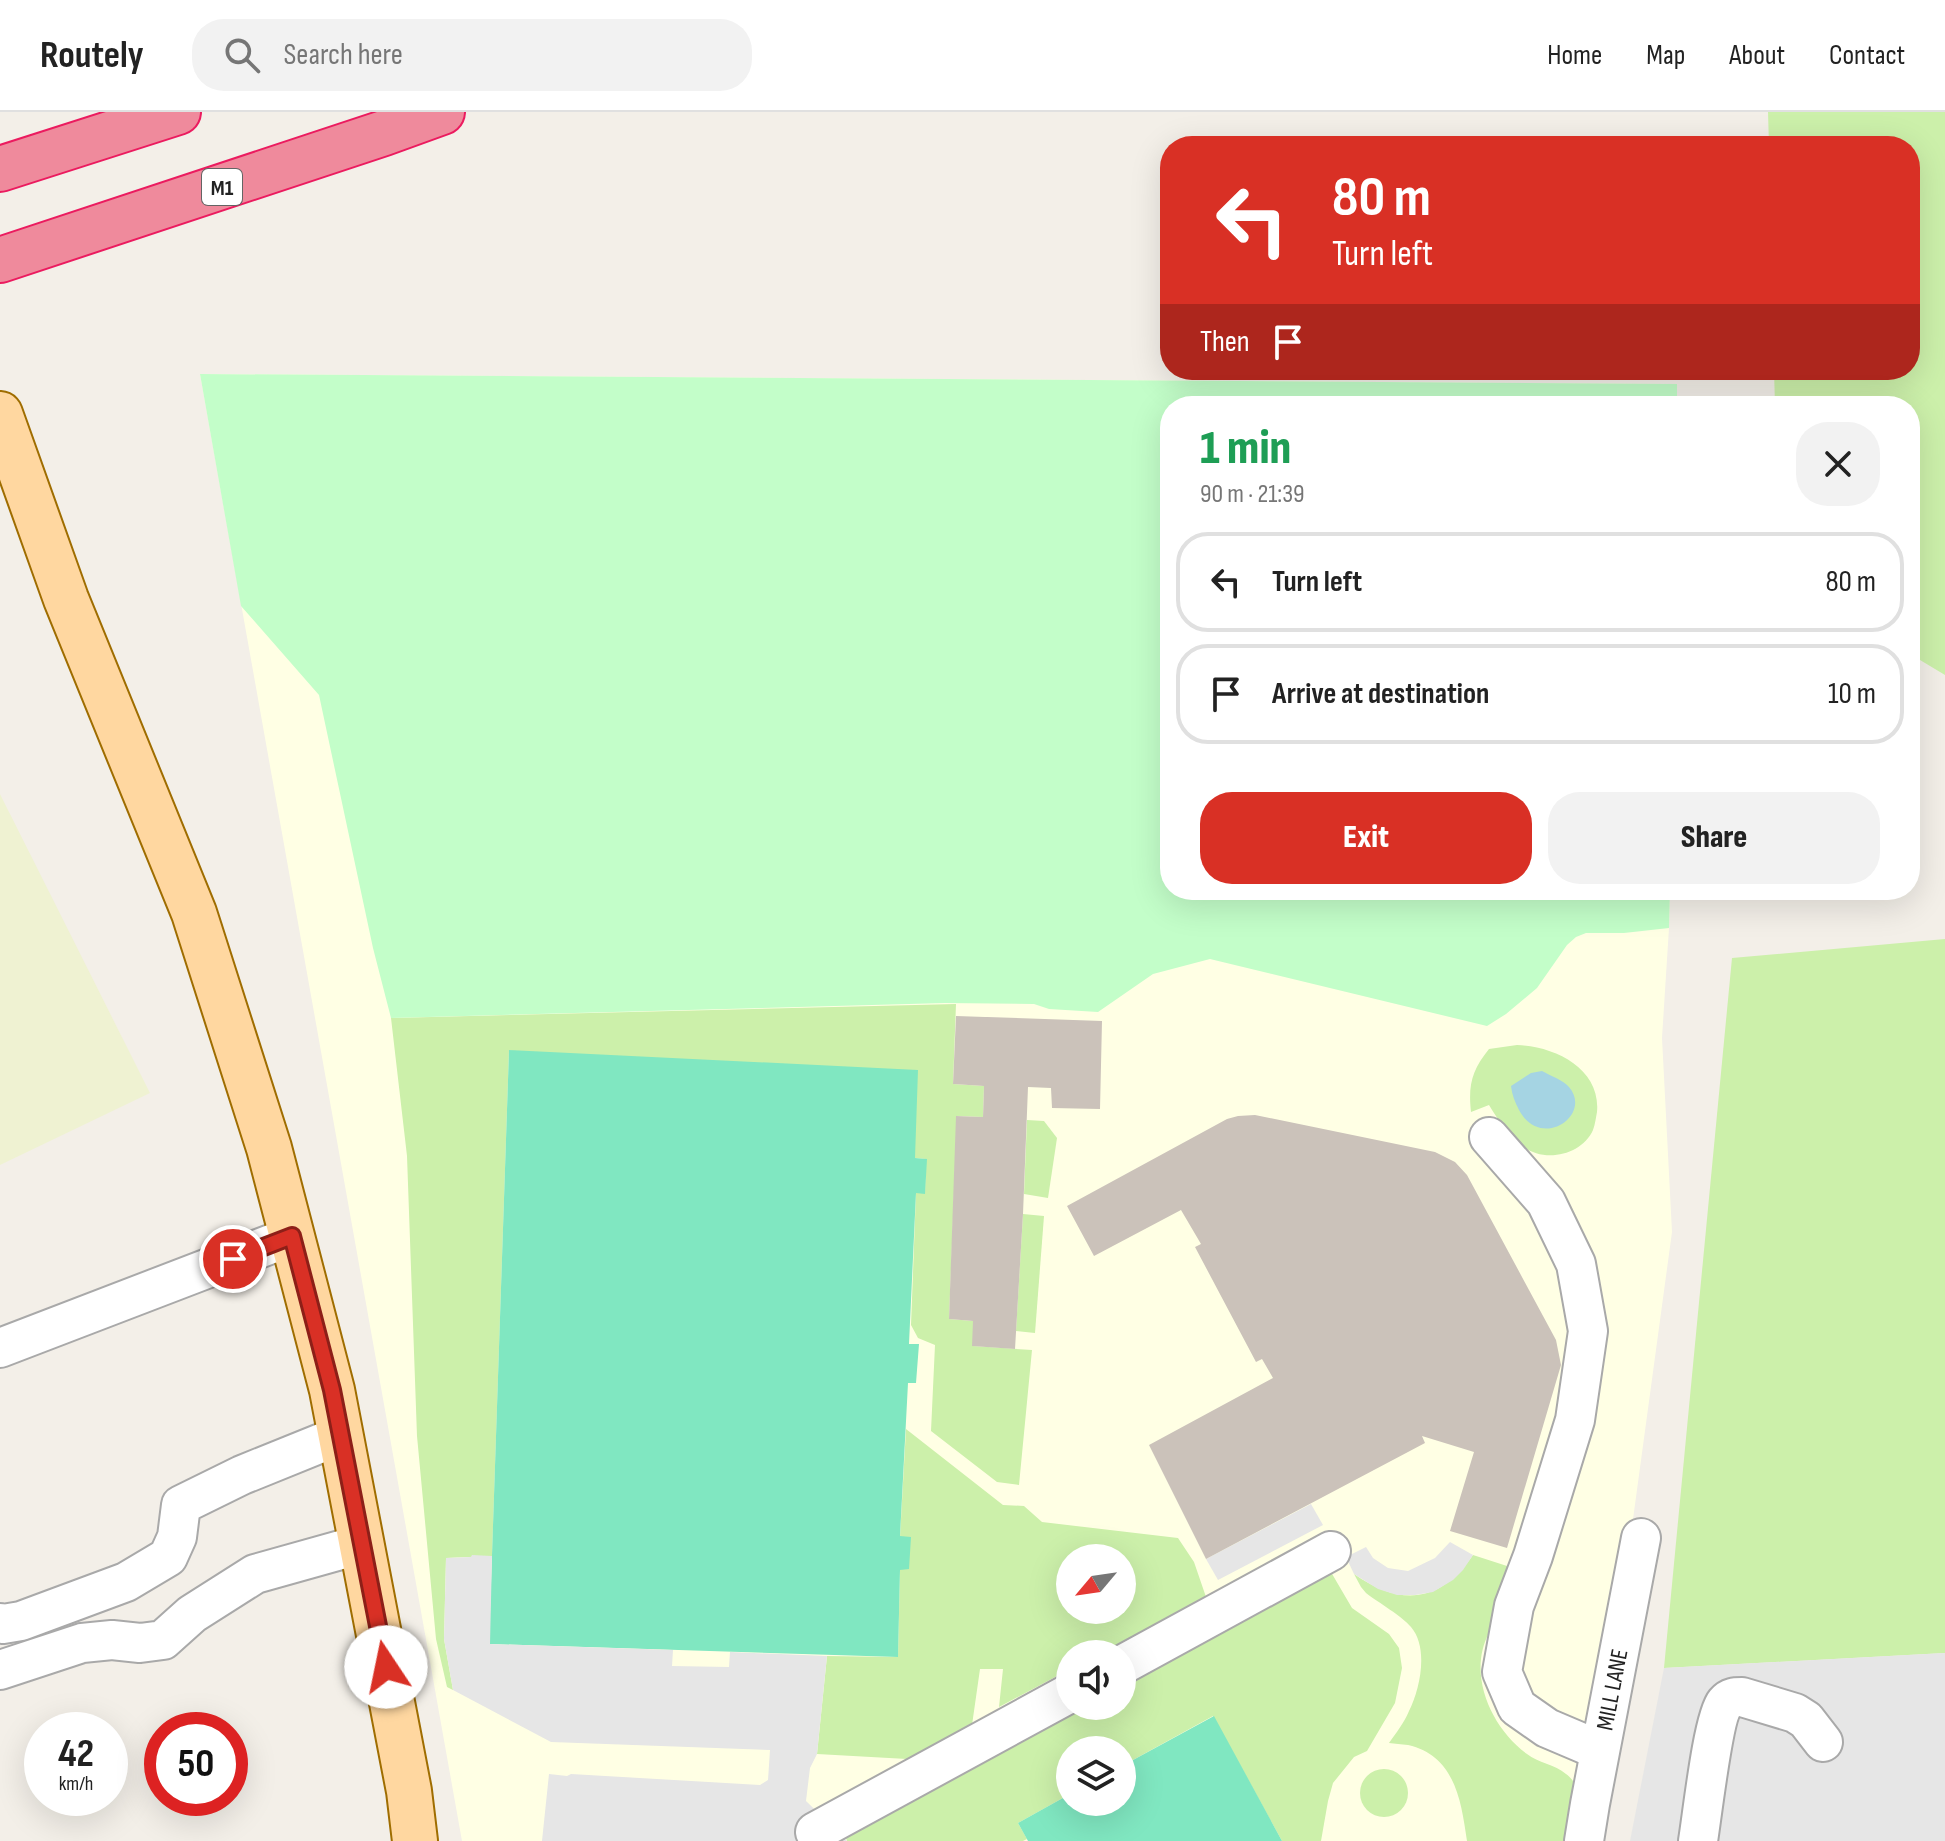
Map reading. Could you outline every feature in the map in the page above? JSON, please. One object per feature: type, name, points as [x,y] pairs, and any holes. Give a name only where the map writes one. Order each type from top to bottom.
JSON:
[{"type":"highway","points":[[0,169],[178,112]]},
{"type":"highway","name":"M1","points":[[0,260],[442,112]]},
{"type":"main road","points":[[1,415],[66,599],[194,913],[269,1148],[332,1390],[409,1791],[415,1841]]},
{"type":"street","points":[[1489,1137],[1546,1202],[1576,1264],[1588,1331],[1575,1420],[1533,1556],[1514,1606],[1502,1672],[1517,1707],[1547,1728],[1587,1745],[1601,1743]]},
{"type":"street","points":[[0,1348],[292,1236]]},
{"type":"street","points":[[0,1623],[21,1621],[126,1582],[168,1557],[177,1537],[181,1505],[242,1475],[341,1435]]},
{"type":"street","name":"MILL LANE","points":[[1584,1841],[1641,1538]]},
{"type":"street","points":[[0,1670],[82,1643],[163,1640],[192,1614],[255,1574],[362,1544]]},
{"type":"street","points":[[1136,1657],[1331,1551]]},
{"type":"street","points":[[1698,1841],[1716,1730],[1721,1709],[1728,1700],[1742,1697],[1795,1713],[1806,1720],[1823,1742]]},
{"type":"street","points":[[815,1832],[1056,1701]]},
{"type":"shaded area","points":[[200,374],[1677,384],[1677,396],[1160,396],[1160,900],[1670,900],[1662,1038],[1672,1232],[1631,1534],[1570,1841],[462,1841]]},
{"type":"shaded area","points":[[0,794],[150,1093],[0,1165]]},
{"type":"shaded area","points":[[1311,1504],[1323,1525],[1218,1580],[1206,1559]]},
{"type":"shaded area","points":[[1450,1542],[1473,1555],[1453,1580],[1433,1592],[1415,1595],[1397,1595],[1378,1589],[1354,1574],[1346,1557],[1366,1547],[1373,1558],[1388,1568],[1408,1571],[1435,1558]]},
{"type":"shaded area","points":[[492,1556],[490,1644],[673,1650],[672,1666],[729,1667],[730,1652],[827,1656],[817,1754],[810,1768],[806,1801],[847,1841],[542,1841],[549,1774],[760,1785],[768,1780],[770,1750],[551,1742],[453,1690],[444,1639],[446,1558]]},
{"type":"shaded area","points":[[1945,1653],[1945,1841],[1630,1841],[1664,1668]]},
{"type":"green space","points":[[1768,112],[1945,112],[1945,675],[1920,660],[1920,396],[1775,396],[1774,380],[1920,380],[1920,136],[1769,136]]},
{"type":"green space","points":[[200,374],[1677,384],[1677,396],[1160,396],[1160,900],[1670,900],[1669,928],[1586,933],[1576,937],[1537,988],[1487,1026],[1210,959],[1153,974],[1098,1012],[1049,1009],[1034,1004],[945,1003],[391,1018],[319,695],[241,606]]},
{"type":"green space","points":[[1945,939],[1945,1653],[1664,1668],[1732,958]]},
{"type":"green space","points":[[956,1004],[953,1084],[984,1086],[983,1117],[957,1116],[949,1319],[973,1321],[973,1346],[1032,1350],[1019,1485],[997,1482],[931,1431],[935,1345],[918,1338],[911,1325],[916,1193],[925,1193],[926,1159],[509,1050],[492,1556],[446,1558],[444,1639],[453,1690],[447,1687],[436,1639],[417,1436],[407,1156],[391,1018]]},
{"type":"green space","points":[[1517,1045],[1560,1055],[1572,1062],[1591,1083],[1597,1112],[1594,1128],[1588,1139],[1572,1151],[1552,1155],[1533,1152],[1509,1133],[1489,1105],[1471,1112],[1472,1078],[1483,1057],[1489,1049]]},
{"type":"green space","points":[[509,1050],[918,1070],[915,1158],[927,1159],[925,1194],[916,1193],[909,1344],[919,1344],[916,1383],[908,1383],[900,1536],[911,1537],[909,1569],[900,1570],[898,1657],[489,1644]]},
{"type":"green space","points":[[1027,1120],[1044,1121],[1057,1138],[1048,1198],[1024,1194]]},
{"type":"green space","points":[[1023,1214],[1044,1216],[1035,1333],[1016,1331]]},
{"type":"green space","points":[[906,1429],[1003,1505],[1024,1506],[1042,1522],[1178,1538],[1194,1562],[1206,1597],[1125,1640],[1056,1640],[1056,1676],[999,1707],[1003,1669],[980,1669],[972,1725],[907,1759],[817,1754],[827,1656],[898,1657],[900,1570],[910,1537],[900,1537]]},
{"type":"green space","points":[[1473,1555],[1507,1566],[1521,1586],[1489,1633],[1483,1649],[1482,1682],[1493,1715],[1514,1743],[1531,1757],[1562,1771],[1578,1788],[1569,1841],[1467,1841],[1458,1796],[1446,1769],[1424,1751],[1389,1743],[1413,1702],[1421,1669],[1420,1646],[1411,1627],[1366,1593],[1354,1574],[1388,1592],[1419,1595],[1447,1583]]},
{"type":"green space","points":[[1328,1567],[1352,1608],[1389,1634],[1399,1648],[1402,1668],[1395,1703],[1367,1751],[1354,1757],[1333,1783],[1321,1841],[1282,1841],[1213,1716],[1136,1758],[1136,1736],[1056,1736],[1056,1802],[1018,1823],[1027,1839],[1023,1841],[847,1841],[845,1835],[1056,1714],[1056,1720],[1136,1720],[1136,1669]]},
{"type":"green space","points":[[1214,1716],[1282,1841],[1028,1841],[1018,1823],[1056,1802],[1056,1816],[1136,1816],[1136,1758]]},
{"type":"green space","points":[[1384,1769],[1401,1776],[1408,1793],[1401,1810],[1384,1817],[1367,1810],[1360,1793],[1367,1776]]},
{"type":"water","points":[[1542,1071],[1569,1087],[1575,1098],[1570,1117],[1551,1128],[1539,1128],[1528,1122],[1519,1110],[1511,1089],[1531,1073]]},
{"type":"building","points":[[956,1016],[1102,1021],[1100,1109],[1052,1108],[1051,1088],[1028,1087],[1015,1349],[972,1346],[973,1321],[949,1319],[956,1116],[983,1117],[984,1086],[953,1084]]},
{"type":"building","points":[[1255,1115],[1435,1152],[1455,1162],[1467,1175],[1556,1340],[1561,1365],[1507,1548],[1450,1531],[1474,1452],[1422,1436],[1425,1443],[1206,1559],[1149,1445],[1273,1378],[1262,1359],[1256,1362],[1195,1247],[1201,1244],[1181,1210],[1094,1256],[1067,1206],[1227,1119]]},
{"type":"route","points":[[233,1259],[292,1236],[332,1390],[386,1667]]}]
